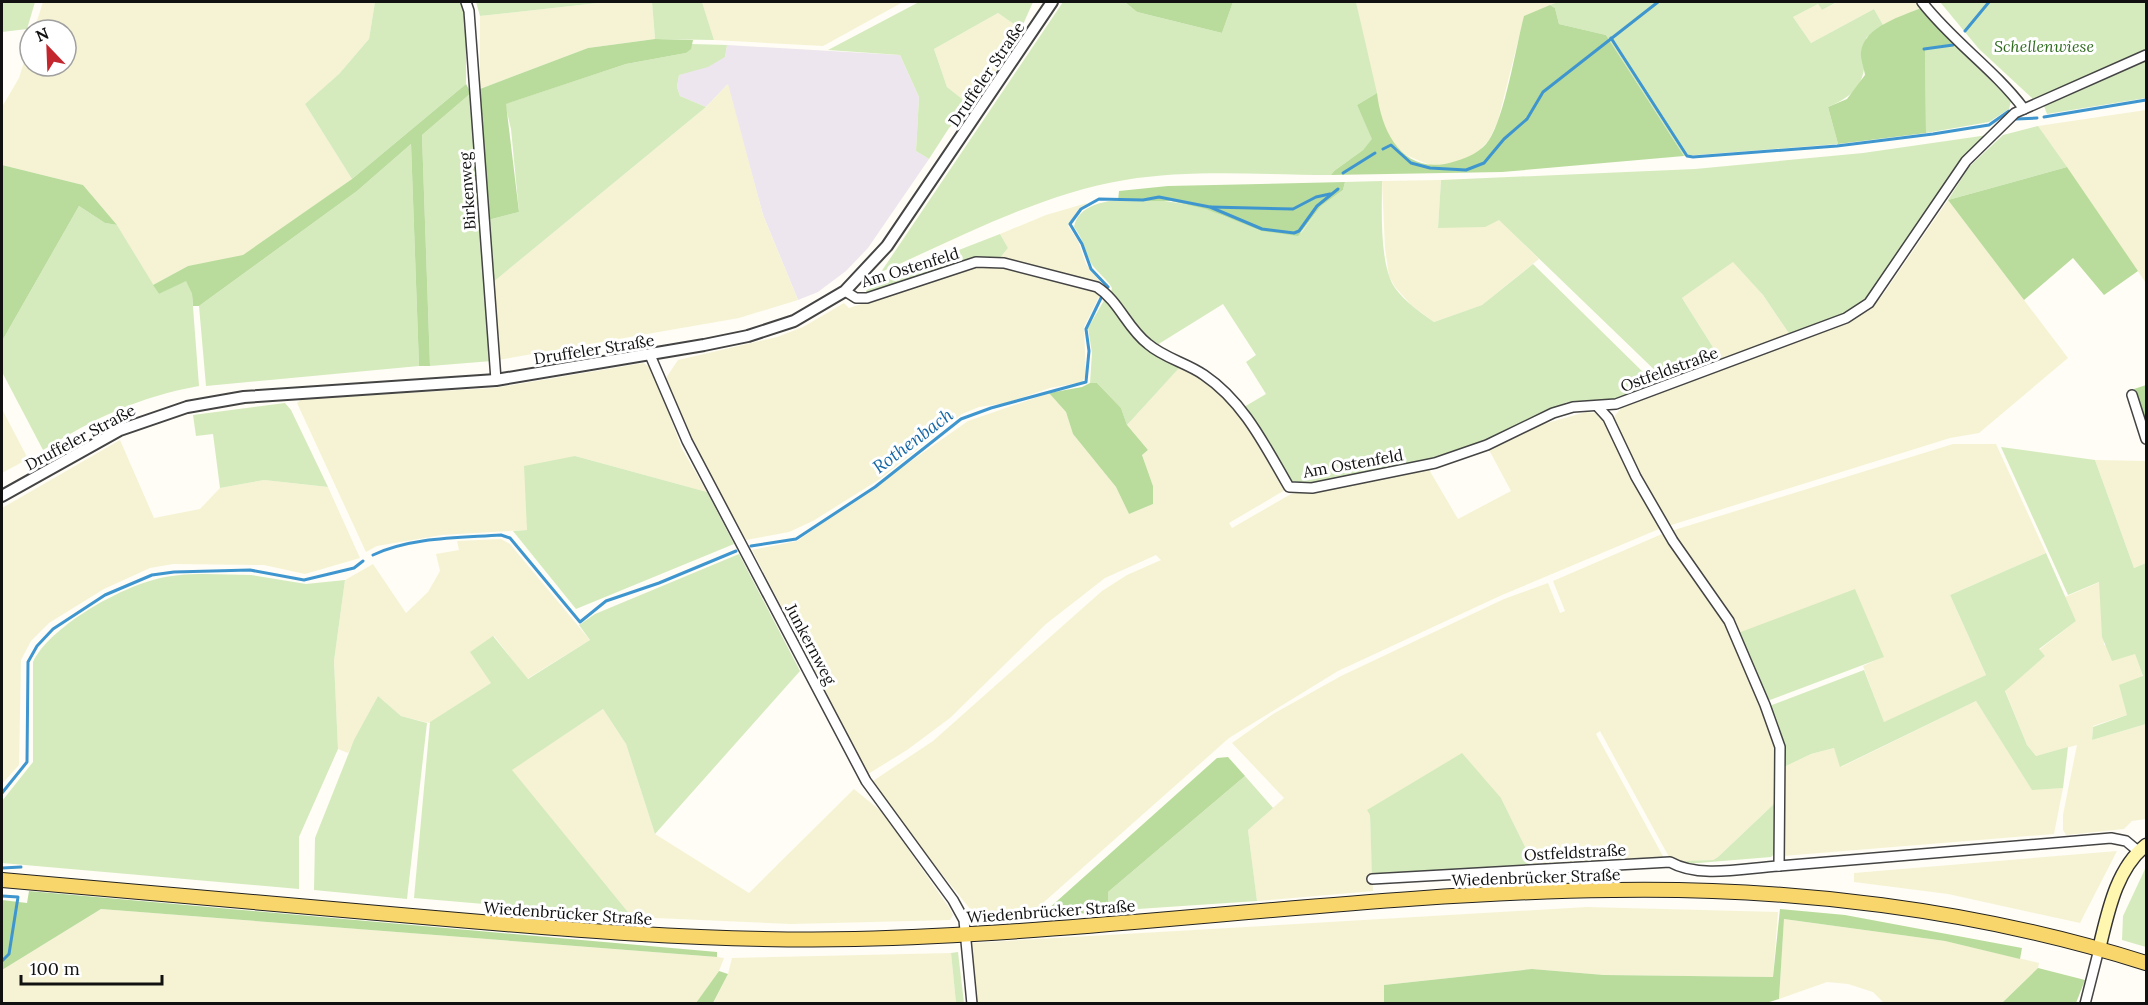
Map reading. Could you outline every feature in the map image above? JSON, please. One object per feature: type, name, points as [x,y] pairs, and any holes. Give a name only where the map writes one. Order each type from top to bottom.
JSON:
[{"type":"main road","points":[[2099,949],[2119,880],[2128,863],[2142,848]]},
{"type":"main road","name":"Wiedenbrücker Straße","points":[[2,880],[637,935],[814,940],[965,933],[1513,893],[1656,890],[1774,894],[1934,914],[2099,949],[2146,963]]},
{"type":"street","name":"Birkenweg","points":[[466,2],[469,11],[496,380]]},
{"type":"street","name":"Druffeler Straße","points":[[2,496],[120,430],[187,407],[244,397],[496,380],[650,355],[774,329],[813,312],[845,291],[873,262],[907,218],[1052,2]]},
{"type":"street","points":[[1922,2],[1951,36],[2013,94],[2024,109]]},
{"type":"street","name":"Ostfeldstraße","points":[[1608,418],[1616,404],[1845,318],[1869,303],[1966,161],[2015,113],[2146,55]]},
{"type":"street","name":"Am Ostenfeld","points":[[845,291],[856,298],[867,298],[964,265],[990,262],[1097,287],[1108,294],[1147,344],[1203,374],[1226,391],[1243,410],[1289,487],[1299,489],[1435,463],[1487,445],[1553,413],[1573,407],[1616,404]]},
{"type":"street","name":"Junkernweg","points":[[650,355],[687,441],[866,782],[953,900],[964,920],[972,1004]]},
{"type":"street","points":[[2132,395],[2146,438]]},
{"type":"street","points":[[1598,407],[1608,418],[1636,477],[1673,541],[1729,621],[1765,705],[1780,747],[1779,866]]},
{"type":"street","name":"Ostfeldstraße","points":[[1372,879],[1670,862],[1698,871],[2111,838],[2142,848]]},
{"type":"street","points":[[2085,1004],[2099,949]]},
{"type":"shaded area","points":[[43,2],[375,2],[369,39],[339,74],[305,104],[352,179],[243,256],[188,266],[153,285],[117,225],[83,185],[2,165],[2,107],[19,78],[78,78],[78,18],[38,18]]},
{"type":"shaded area","points":[[607,2],[652,2],[655,39],[588,48],[480,89],[480,16]]},
{"type":"shaded area","points":[[702,2],[903,2],[823,46],[714,40]]},
{"type":"shaded area","points":[[1356,2],[1557,2],[1524,17],[1498,121],[1489,140],[1475,155],[1446,165],[1430,165],[1403,154],[1393,143],[1379,116]]},
{"type":"shaded area","points":[[1838,2],[1919,2],[1923,7],[1883,25],[1874,9],[1811,43],[1793,17],[1818,4],[1822,10]]},
{"type":"shaded area","points":[[998,13],[1021,29],[1003,61],[971,106],[947,87],[934,49]]},
{"type":"shaded area","points":[[727,45],[900,55],[919,97],[916,151],[929,159],[868,248],[846,271],[818,292],[798,300],[763,215],[727,85],[706,107],[680,96],[677,87],[679,75],[725,57]]},
{"type":"shaded area","points":[[728,84],[763,215],[798,300],[739,318],[498,360],[492,283],[706,107]]},
{"type":"shaded area","points":[[2146,110],[2146,283],[2038,126]]},
{"type":"shaded area","points":[[1441,180],[1438,228],[1499,219],[1539,259],[1482,305],[1434,322],[1411,305],[1395,287],[1389,276],[1385,248],[1382,181]]},
{"type":"shaded area","points":[[1948,200],[2068,358],[1979,433],[1950,438],[1668,526],[1615,428],[1614,417],[1621,408],[1847,322],[1868,311],[1882,296]]},
{"type":"shaded area","points":[[1087,203],[1068,226],[1078,241],[1086,264],[1104,287],[999,259],[1008,248],[1000,234],[1046,215]]},
{"type":"shaded area","points":[[1734,261],[1763,295],[1790,335],[1721,360],[1682,298]]},
{"type":"shaded area","points":[[981,265],[1012,269],[1101,293],[1084,327],[1086,375],[1082,382],[1050,388],[1006,403],[979,407],[962,414],[880,479],[813,521],[789,532],[746,540],[703,464],[666,378],[678,360],[777,337],[803,327],[844,303],[849,308]]},
{"type":"shaded area","points":[[643,363],[652,368],[682,449],[707,492],[575,456],[527,530],[442,535],[377,546],[366,552],[297,403],[301,399],[494,388]]},
{"type":"shaded area","points":[[1180,367],[1209,384],[1226,398],[1239,414],[1285,490],[1229,523],[1232,528],[1291,494],[1428,468],[1458,519],[1511,491],[1488,448],[1533,427],[1586,412],[1595,413],[1603,421],[1659,529],[1502,595],[1338,671],[1229,738],[1035,910],[975,915],[903,826],[873,781],[933,741],[1102,591],[1127,575],[1161,560],[1156,555],[1105,578],[1046,624],[950,718],[907,750],[868,774],[752,550],[797,541],[968,421],[1049,393],[1066,412],[1073,434],[1116,487],[1129,514],[1153,504],[1153,486],[1142,455],[1148,450],[1127,425]]},
{"type":"shaded area","points":[[2,409],[28,459],[2,473]]},
{"type":"shaded area","points":[[120,440],[154,518],[200,509],[220,488],[264,480],[328,487],[360,558],[305,574],[264,565],[173,564],[150,568],[104,589],[49,623],[31,641],[21,660],[19,765],[2,784],[2,508]]},
{"type":"shaded area","points":[[1953,444],[1996,444],[2046,553],[1950,595],[1986,675],[1884,723],[1863,666],[1883,657],[1738,633],[1728,610],[1671,531]]},
{"type":"shaded area","points":[[2095,460],[2146,461],[2146,563],[2134,568]]},
{"type":"shaded area","points":[[1662,534],[1715,605],[1735,641],[1777,747],[1775,803],[1718,857],[1713,860],[1677,862],[1669,857],[1600,731],[1596,734],[1664,858],[1534,865],[1501,798],[1370,815],[1373,891],[1257,901],[1248,830],[1284,798],[1232,743],[1273,714],[1341,676],[1504,599],[1548,583],[1560,613],[1565,611],[1553,581]]},
{"type":"shaded area","points":[[501,539],[510,544],[590,640],[527,679],[494,636],[491,683],[429,723],[401,716],[378,696],[348,753],[338,749],[334,661],[345,580],[373,564],[406,613],[428,592],[440,571],[436,554],[459,550],[457,541]]},
{"type":"shaded area","points":[[2100,582],[2104,645],[2135,653],[2143,677],[2127,715],[2093,726],[2092,740],[2146,724],[2146,819],[2132,821],[2124,829],[2066,835],[2063,830],[2063,815],[2077,745],[2036,756],[2027,745],[2005,690],[2045,656],[2039,650],[2076,621],[2065,597]]},
{"type":"shaded area","points":[[1976,701],[2032,789],[2063,788],[2054,834],[1783,856],[1784,767],[1811,754],[1834,748],[1841,767]]},
{"type":"shaded area","points":[[603,709],[626,744],[655,834],[749,893],[854,789],[882,812],[953,915],[950,920],[791,924],[632,917],[511,770]]},
{"type":"shaded area","points":[[2117,851],[2080,923],[1948,894],[1854,882],[1854,873]]},
{"type":"shaded area","points":[[1587,907],[1778,912],[1773,977],[1604,975],[1532,969],[1384,985],[1384,1004],[976,1003],[971,943]]},
{"type":"shaded area","points":[[101,909],[724,958],[719,971],[696,1004],[2,1004],[2,970]]},
{"type":"shaded area","points":[[1784,919],[1945,941],[2039,963],[2038,968],[2002,1003],[1884,1003],[1873,992],[1848,984],[1827,982],[1779,999]]},
{"type":"shaded area","points":[[951,953],[956,1003],[713,1004],[728,974],[732,958]]},
{"type":"green space","points":[[2,2],[35,2],[30,18],[18,18],[18,30],[2,32]]},
{"type":"green space","points":[[375,2],[462,2],[466,11],[466,84],[352,179],[305,104],[339,74],[369,39]]},
{"type":"green space","points":[[476,2],[607,2],[480,16]]},
{"type":"green space","points":[[652,2],[702,2],[714,40],[655,39]]},
{"type":"green space","points":[[919,2],[1033,2],[1021,29],[998,13],[934,49],[947,87],[971,106],[949,128],[929,159],[916,151],[919,97],[900,55],[828,50]]},
{"type":"green space","points":[[1063,2],[1125,2],[1137,12],[1222,33],[1233,2],[1356,2],[1377,93],[1357,105],[1373,139],[1363,150],[1331,175],[1228,173],[1176,175],[1125,180],[1093,187],[1000,218],[881,272]]},
{"type":"green space","points":[[1125,2],[1233,2],[1222,33],[1137,12]]},
{"type":"green space","points":[[1558,2],[1837,2],[1822,10],[1818,4],[1793,17],[1811,43],[1874,9],[1883,25],[1866,38],[1864,72],[1856,88],[1850,95],[1828,107],[1838,144],[1684,156],[1606,35],[1559,24],[1555,8],[1550,5]]},
{"type":"green space","name":"Schellenwiese","points":[[1940,2],[2146,2],[2146,49],[2041,98],[2033,99],[1979,49]]},
{"type":"green space","points":[[1550,5],[1555,8],[1559,24],[1606,35],[1684,156],[1502,172],[1331,175],[1363,150],[1372,139],[1357,105],[1377,93],[1384,124],[1391,138],[1410,158],[1423,164],[1438,165],[1470,156],[1478,151],[1489,140],[1500,115],[1524,16]]},
{"type":"green space","points":[[1923,7],[1953,44],[1925,48],[1926,133],[1838,144],[1828,107],[1847,99],[1865,75],[1861,54],[1864,43],[1869,35],[1886,23]]},
{"type":"green space","points":[[655,39],[693,40],[691,49],[686,53],[626,64],[506,104],[519,212],[488,220],[480,89],[588,48]]},
{"type":"green space","points":[[692,44],[727,45],[725,57],[708,67],[679,75],[677,87],[680,96],[706,107],[492,283],[488,220],[519,212],[511,129],[505,104],[626,64],[686,53]]},
{"type":"green space","points":[[1955,45],[2011,101],[2009,109],[1989,122],[1926,133],[1925,50]]},
{"type":"green space","points":[[2146,59],[2146,98],[2047,114],[2044,106]]},
{"type":"green space","points":[[466,84],[471,93],[422,135],[430,366],[419,366],[411,144],[357,191],[199,306],[193,306],[192,294],[186,281],[159,294],[153,285],[188,266],[243,255],[352,179]]},
{"type":"green space","points":[[471,93],[492,361],[430,366],[422,135]]},
{"type":"green space","points":[[2038,126],[2067,167],[1948,200],[1969,167],[2003,135]]},
{"type":"green space","points":[[1988,135],[1952,173],[1863,303],[1844,314],[1790,335],[1763,295],[1733,262],[1682,298],[1721,360],[1666,381],[1499,220],[1485,227],[1438,228],[1441,180],[1695,169],[1863,153]]},
{"type":"green space","points":[[411,144],[419,366],[206,386],[199,306],[357,191]]},
{"type":"green space","points":[[2,165],[83,185],[117,225],[105,223],[79,206],[2,341]]},
{"type":"green space","points":[[2067,167],[2138,271],[2104,295],[2073,258],[2024,300],[1948,200]]},
{"type":"green space","points":[[1382,181],[1382,236],[1386,266],[1395,288],[1403,298],[1434,322],[1482,305],[1533,264],[1645,374],[1640,383],[1642,390],[1615,400],[1567,402],[1484,441],[1420,462],[1312,484],[1292,481],[1244,407],[1266,394],[1246,362],[1256,355],[1223,304],[1157,345],[1148,340],[1111,292],[1112,288],[1095,269],[1074,227],[1081,214],[1094,205],[1133,199],[1194,206],[1246,223],[1301,233],[1321,206],[1343,190],[1345,182]]},
{"type":"green space","points":[[1345,182],[1343,190],[1321,206],[1298,236],[1262,231],[1206,209],[1171,201],[1118,201],[1119,191],[1168,186]]},
{"type":"green space","points":[[79,206],[105,223],[117,225],[159,294],[186,280],[192,294],[199,386],[156,396],[118,410],[43,450],[2,372],[2,341]]},
{"type":"green space","points":[[1000,234],[1008,248],[999,259],[867,294],[866,291],[874,283]]},
{"type":"green space","points":[[1106,297],[1132,332],[1180,367],[1127,425],[1121,408],[1097,383],[1090,383],[1092,353],[1088,328]]},
{"type":"green space","points":[[1090,383],[1097,383],[1121,408],[1127,425],[1148,450],[1142,455],[1153,486],[1153,504],[1129,514],[1116,487],[1073,434],[1066,412],[1049,393],[1082,387]]},
{"type":"green space","points":[[2146,385],[2146,426],[2134,389]]},
{"type":"green space","points":[[285,403],[291,410],[328,487],[264,480],[220,488],[213,434],[196,436],[193,415]]},
{"type":"green space","points":[[2001,447],[2095,460],[2134,568],[2146,563],[2146,724],[2092,740],[2093,727],[2127,715],[2119,685],[2143,676],[2135,654],[2112,661],[2102,637],[2099,582],[2068,595]]},
{"type":"green space","points":[[575,456],[707,492],[734,544],[576,609],[513,531],[527,530],[524,466]]},
{"type":"green space","points":[[2046,553],[2076,621],[2039,649],[2045,656],[2005,691],[2027,745],[2036,756],[2068,747],[2063,788],[2032,790],[1976,701],[1840,767],[1834,748],[1811,754],[1784,767],[1769,710],[1772,705],[1864,670],[1884,722],[1986,675],[1950,595]]},
{"type":"green space","points":[[739,554],[800,671],[655,834],[626,744],[603,709],[512,770],[632,917],[414,898],[430,722],[491,683],[470,652],[493,636],[528,679],[590,640],[579,625],[595,614]]},
{"type":"green space","points":[[177,575],[251,575],[306,584],[345,580],[334,661],[338,749],[299,837],[299,889],[2,863],[2,801],[33,762],[33,662],[42,649],[69,623],[103,601],[138,585]]},
{"type":"green space","points":[[1855,589],[1884,657],[1770,700],[1765,699],[1738,633]]},
{"type":"green space","points":[[378,696],[401,716],[427,723],[407,899],[314,890],[315,838],[354,740]]},
{"type":"green space","points":[[1462,753],[1501,798],[1534,865],[1372,877],[1370,815],[1367,810]]},
{"type":"green space","points":[[1228,757],[1245,776],[1108,892],[1108,911],[1047,917],[1047,910],[1217,758]]},
{"type":"green space","points":[[1245,776],[1273,808],[1248,830],[1257,901],[1108,911],[1108,892]]},
{"type":"green space","points":[[1775,803],[1774,854],[1771,857],[1686,864],[1685,861],[1713,860],[1718,857]]},
{"type":"green space","points":[[2146,867],[2146,947],[2122,940],[2123,916]]},
{"type":"green space","points":[[29,891],[717,952],[717,957],[101,909],[2,970],[2,900],[27,903]]},
{"type":"green space","points":[[1780,909],[1845,915],[2022,948],[2020,959],[1945,941],[1784,919],[1779,999],[1766,1003],[1384,1003],[1384,985],[1532,969],[1604,975],[1773,977]]},
{"type":"green space","points":[[958,952],[964,1003],[956,1003],[951,953]]},
{"type":"green space","points":[[2038,968],[2085,980],[2076,1003],[2002,1003]]},
{"type":"green space","points":[[719,971],[728,974],[713,1003],[696,1003]]},
{"type":"waterway","name":"Rothenbach","points":[[1383,149],[1391,145],[1411,163],[1430,168],[1466,170],[1484,163],[1504,139],[1527,119],[1543,92],[1658,2]]},
{"type":"waterway","points":[[1965,31],[1989,2]]},
{"type":"waterway","points":[[1611,38],[1687,156],[1837,146],[1933,134],[1989,125],[2009,111]]},
{"type":"waterway","points":[[1924,49],[1953,45]]},
{"type":"waterway","points":[[2044,117],[2146,100]]},
{"type":"waterway","points":[[2016,119],[2037,118]]},
{"type":"waterway","name":"Rothenbach","points":[[1343,173],[1375,153]]},
{"type":"waterway","name":"Rothenbach","points":[[1108,287],[1091,269],[1082,244],[1070,224],[1081,209],[1099,199],[1143,200],[1159,197],[1210,207],[1262,229],[1294,233],[1299,231],[1317,206],[1338,189]]},
{"type":"waterway","name":"Rothenbach","points":[[1211,207],[1293,209],[1316,197],[1330,194]]},
{"type":"waterway","name":"Rothenbach","points":[[751,546],[796,539],[875,487],[961,419],[991,408],[1086,382],[1089,351],[1086,329],[1102,296]]},
{"type":"waterway","name":"Rothenbach","points":[[373,555],[420,542],[501,535],[510,538],[580,622],[606,601],[659,583],[736,551]]},
{"type":"waterway","name":"Rothenbach","points":[[2,793],[27,762],[28,662],[37,646],[53,629],[105,595],[152,575],[174,572],[250,570],[304,580],[354,568],[363,561]]},
{"type":"waterway","name":"Rothenbach","points":[[2,868],[21,867]]},
{"type":"waterway","name":"Rothenbach","points":[[2,896],[18,897],[9,954],[2,961]]}]
